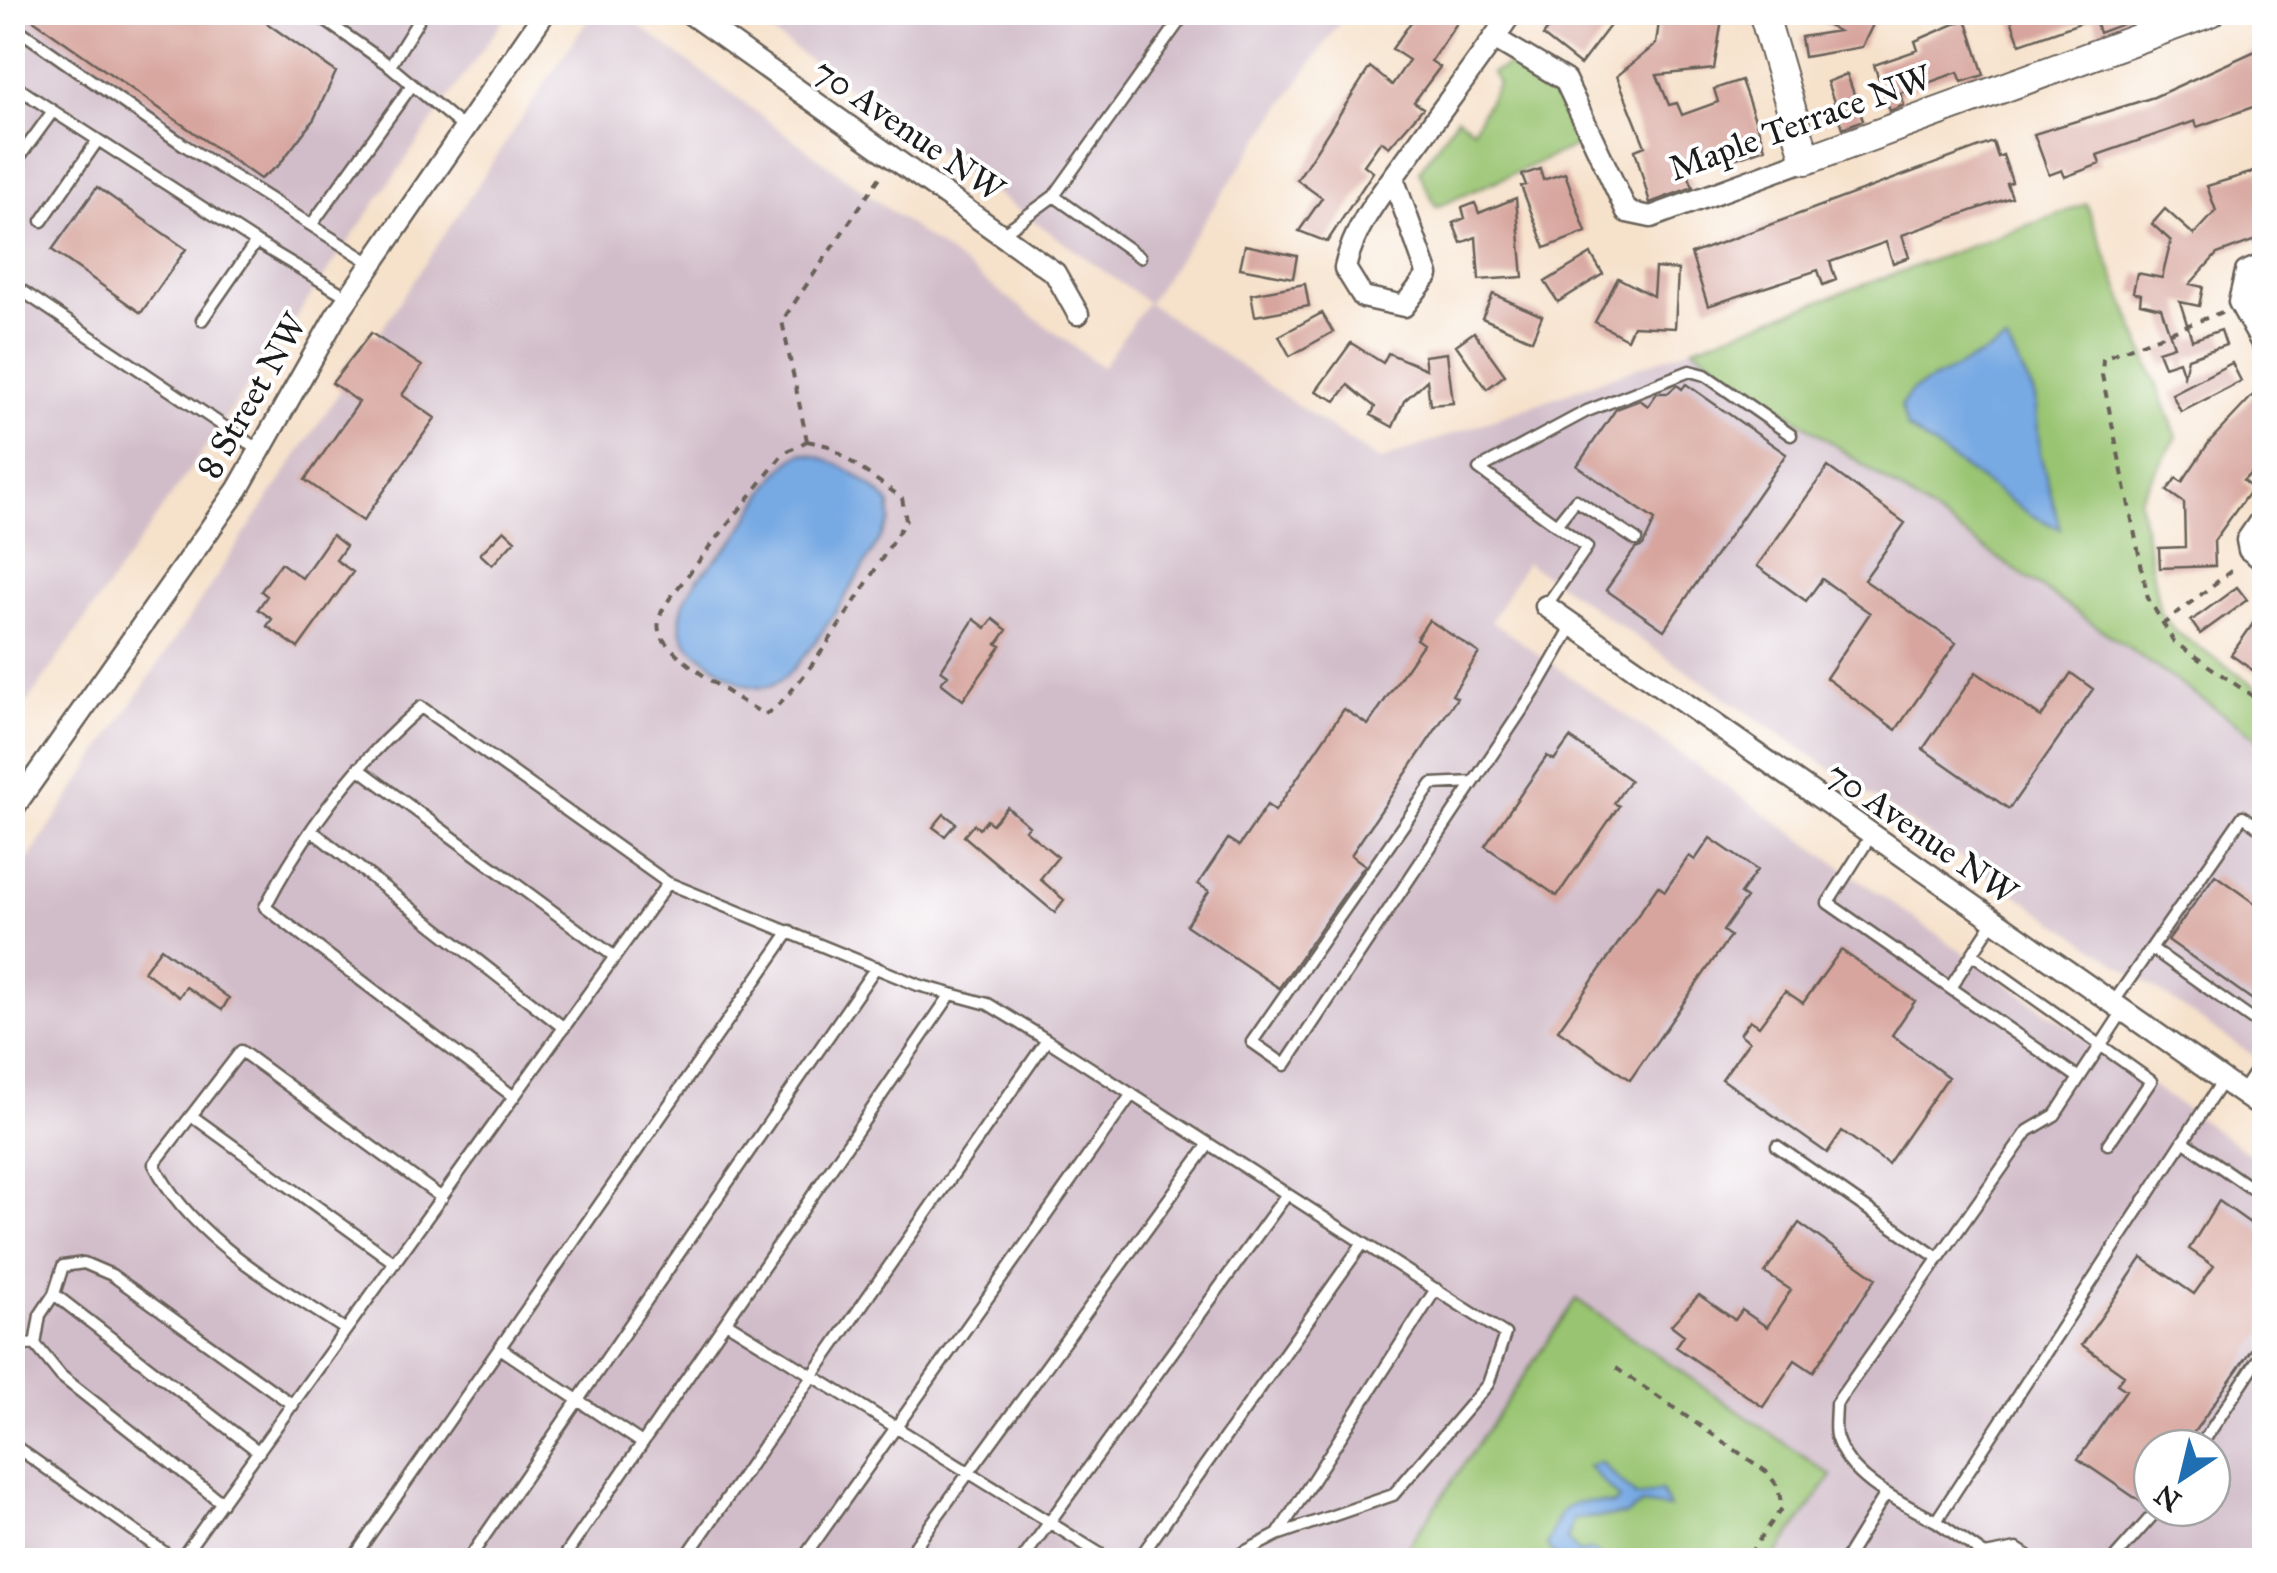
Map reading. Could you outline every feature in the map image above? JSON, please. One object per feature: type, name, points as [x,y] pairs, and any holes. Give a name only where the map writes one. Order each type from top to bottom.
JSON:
[{"type":"street","name":"8 Street NW","points":[[12,810],[260,451],[348,298],[545,12]]},
{"type":"street","points":[[1393,178],[1428,275],[1404,306],[1363,297],[1344,268],[1352,236],[1393,178],[1494,38],[1512,12]]},
{"type":"street","points":[[1764,12],[1806,160]]},
{"type":"street","name":"70 Avenue NW","points":[[694,14],[1055,273],[1078,314]]},
{"type":"street","name":"Maple Terrace NW","points":[[1494,38],[1564,80],[1627,212],[1650,218],[2196,15]]},
{"type":"street","points":[[2264,264],[2246,272],[2239,302],[2264,348]]},
{"type":"street","points":[[2257,556],[2247,540],[2264,515]]},
{"type":"street","name":"70 Avenue NW","points":[[1546,606],[1870,837],[2250,1096]]},
{"type":"lane","points":[[313,12],[390,66],[464,129]]},
{"type":"lane","points":[[1001,235],[1054,196],[1186,12]]},
{"type":"lane","points":[[390,66],[418,21]]},
{"type":"lane","points":[[12,24],[184,145],[372,264]]},
{"type":"lane","points":[[12,84],[348,298]]},
{"type":"lane","points":[[312,224],[412,85]]},
{"type":"lane","points":[[12,166],[53,111]]},
{"type":"lane","points":[[42,221],[98,140]]},
{"type":"lane","points":[[1054,196],[1140,257]]},
{"type":"lane","points":[[202,320],[256,242]]},
{"type":"lane","points":[[12,284],[260,451]]},
{"type":"lane","points":[[1546,606],[1587,547],[1479,469],[1587,411],[1690,372],[1705,375],[1791,435]]},
{"type":"lane","points":[[1556,525],[1576,500],[1636,540]]},
{"type":"lane","points":[[1474,782],[1432,784],[1252,1042],[1285,1065],[1474,782],[1572,625]]},
{"type":"lane","points":[[514,1097],[264,906],[311,830],[372,749],[421,706],[668,883],[876,967],[988,1004],[1505,1334],[1488,1384],[1393,1494],[1277,1535],[1229,1560]]},
{"type":"lane","points":[[358,768],[615,957]]},
{"type":"lane","points":[[2034,1560],[2017,1549],[1985,1555],[1936,1521],[1885,1495],[1854,1466],[1836,1436],[1836,1404],[2028,1131],[2055,1115],[2100,1046],[2151,948],[2243,816],[2264,829]]},
{"type":"lane","points":[[311,830],[564,1028]]},
{"type":"lane","points":[[1870,837],[1828,903],[2078,1078]]},
{"type":"lane","points":[[12,1444],[178,1560],[668,883]]},
{"type":"lane","points":[[1950,988],[1993,922]]},
{"type":"lane","points":[[352,1560],[790,931]]},
{"type":"lane","points":[[2151,948],[2264,1028]]},
{"type":"lane","points":[[1972,954],[2151,1081],[2108,1144]]},
{"type":"lane","points":[[468,1560],[876,967]]},
{"type":"lane","points":[[562,1560],[951,994]]},
{"type":"lane","points":[[684,1560],[1047,1040]]},
{"type":"lane","points":[[346,1330],[202,1226],[168,1191],[154,1164],[242,1051],[442,1198]]},
{"type":"lane","points":[[1936,1521],[2184,1141],[2250,1096],[2264,1058]]},
{"type":"lane","points":[[802,1560],[1132,1094]]},
{"type":"lane","points":[[192,1116],[395,1263]]},
{"type":"lane","points":[[2184,1141],[2264,1197]]},
{"type":"lane","points":[[906,1560],[1209,1144]]},
{"type":"lane","points":[[1777,1146],[1938,1258]]},
{"type":"lane","points":[[1022,1560],[1287,1194]]},
{"type":"lane","points":[[1138,1560],[1363,1243]]},
{"type":"lane","points":[[222,1504],[61,1376],[35,1344],[40,1315],[54,1294],[63,1266],[84,1263],[112,1275],[293,1405]]},
{"type":"lane","points":[[1277,1535],[1436,1289]]},
{"type":"lane","points":[[54,1294],[259,1452]]},
{"type":"lane","points":[[726,1322],[1110,1560]]},
{"type":"lane","points":[[12,1346],[35,1344]]},
{"type":"lane","points":[[500,1348],[642,1443]]},
{"type":"lane","points":[[2212,1428],[2264,1350]]},
{"type":"lane","points":[[1845,1560],[1885,1495]]},
{"type":"lane","points":[[2113,1560],[2141,1528]]},
{"type":"path","points":[[807,441],[782,321],[893,159]]},
{"type":"path","points":[[2239,302],[2104,358],[2102,374],[2148,598],[2174,642],[2264,704]]},
{"type":"path","points":[[807,441],[828,446],[902,498],[908,510],[906,520],[786,698],[765,714],[682,658],[664,642],[658,628],[661,612],[673,594],[784,453],[807,441]]},
{"type":"path","points":[[2162,625],[2257,556]]},
{"type":"path","points":[[1616,1368],[1766,1472],[1778,1487],[1782,1508],[1745,1560]]},
{"type":"shaded area","points":[[13,13],[508,13],[13,723]]},
{"type":"shaded area","points":[[592,13],[622,13],[1102,367],[1147,302],[744,13],[1346,13],[1148,303],[1379,461],[1693,347],[2264,742],[2264,1063],[1526,562],[1491,621],[2264,1164],[2264,1560],[1773,1560],[1832,1475],[1576,1299],[1399,1560],[13,1560],[13,882]]},
{"type":"green space","points":[[1510,64],[1544,76],[1581,144],[1436,207],[1419,171],[1457,117],[1473,129],[1498,84],[1492,73]]},
{"type":"green space","points":[[2086,204],[2177,437],[2139,499],[2160,613],[2175,631],[2264,692],[2264,742],[1693,347]]},
{"type":"green space","points":[[1576,1299],[1832,1476],[1773,1560],[1399,1560]]},
{"type":"water","points":[[2007,342],[2035,396],[2040,453],[2060,529],[2029,514],[1907,428],[1901,406],[1911,391]]},
{"type":"water","points":[[802,453],[839,465],[872,487],[890,504],[890,521],[800,661],[771,686],[754,687],[731,677],[692,648],[681,631],[681,615],[694,584],[733,541],[781,470]]},
{"type":"water","points":[[1600,1462],[1637,1497],[1661,1491],[1669,1508],[1642,1504],[1626,1515],[1573,1519],[1567,1540],[1579,1553],[1593,1550],[1604,1560],[1557,1560],[1547,1546],[1568,1506],[1586,1502],[1613,1505],[1619,1499],[1588,1466]]},
{"type":"building","points":[[22,12],[251,12],[336,72],[314,119],[279,165],[260,179]]},
{"type":"building","points":[[1418,12],[1441,12],[1457,23],[1431,61],[1440,67],[1414,102],[1423,108],[1389,147],[1381,141],[1364,165],[1373,172],[1327,242],[1299,231],[1322,198],[1297,180],[1370,67],[1392,85],[1409,60],[1392,49]]},
{"type":"building","points":[[1561,12],[1606,12],[1615,19],[1580,65],[1543,36]]},
{"type":"building","points":[[1667,12],[1722,19],[1714,69],[1657,75],[1669,105],[1677,103],[1682,115],[1718,102],[1714,89],[1741,80],[1765,148],[1723,163],[1719,152],[1684,164],[1693,187],[1650,203],[1635,150],[1645,146],[1617,76],[1656,44],[1659,22],[1665,23]]},
{"type":"building","points":[[1805,12],[1879,12],[1862,47],[1804,57],[1801,37],[1838,31]]},
{"type":"building","points":[[2008,12],[2150,14],[2099,33],[2094,18],[2020,44]]},
{"type":"building","points":[[1966,19],[1984,75],[1962,82],[1958,72],[1900,93],[1904,105],[1890,111],[1874,65],[1918,50],[1915,41]]},
{"type":"building","points":[[2264,47],[2264,103],[2197,127],[2195,121],[2097,155],[2100,164],[2065,177],[2062,170],[2049,175],[2034,134],[2154,97]]},
{"type":"building","points":[[1847,74],[1863,120],[1843,128],[1827,82]]},
{"type":"building","points":[[1993,142],[1998,157],[2003,155],[2012,182],[2007,184],[2012,197],[1902,235],[1909,257],[1893,263],[1886,242],[1830,262],[1836,280],[1823,285],[1818,270],[1708,306],[1691,254]]},
{"type":"building","points":[[1540,169],[1543,180],[1565,173],[1586,232],[1545,248],[1521,186],[1526,185],[1522,175]]},
{"type":"building","points":[[2260,170],[2264,237],[2217,254],[2190,284],[2203,287],[2199,306],[2180,302],[2192,340],[2221,330],[2226,345],[2188,358],[2184,376],[2179,361],[2164,366],[2158,351],[2174,346],[2161,308],[2140,303],[2141,294],[2133,292],[2137,273],[2162,278],[2171,241],[2152,224],[2165,209],[2194,235],[2216,211],[2207,186]]},
{"type":"building","points":[[97,187],[186,249],[141,313],[52,250]]},
{"type":"building","points":[[1516,198],[1523,277],[1479,280],[1476,237],[1461,243],[1453,223],[1465,218],[1462,208],[1475,203],[1479,213]]},
{"type":"building","points":[[1245,245],[1297,256],[1293,278],[1240,268]]},
{"type":"building","points":[[1591,254],[1603,274],[1558,302],[1545,282]]},
{"type":"building","points":[[1655,268],[1678,270],[1675,328],[1633,326],[1627,339],[1595,322],[1618,278],[1653,296]]},
{"type":"building","points":[[1305,284],[1309,306],[1255,316],[1251,294]]},
{"type":"building","points":[[1493,294],[1542,316],[1532,340],[1482,318]]},
{"type":"building","points":[[1322,313],[1333,332],[1290,356],[1279,336]]},
{"type":"building","points":[[1474,332],[1505,375],[1487,389],[1456,345]]},
{"type":"building","points":[[371,333],[422,366],[402,395],[435,418],[363,521],[305,480],[359,402],[332,383]]},
{"type":"building","points":[[1351,343],[1383,363],[1388,353],[1426,369],[1424,356],[1447,353],[1453,403],[1430,405],[1427,380],[1404,401],[1393,427],[1371,415],[1375,407],[1348,385],[1336,401],[1316,391]]},
{"type":"building","points":[[2232,363],[2241,381],[2181,412],[2172,394]]},
{"type":"building","points":[[1686,384],[1786,454],[1664,630],[1606,590],[1635,549],[1643,546],[1655,520],[1577,466],[1616,409],[1640,400],[1648,406],[1657,393],[1668,393],[1677,385],[1682,389]]},
{"type":"building","points":[[2255,393],[2264,402],[2264,460],[2243,481],[2252,488],[2214,541],[2215,566],[2160,568],[2159,548],[2185,547],[2184,503],[2167,491],[2176,478],[2182,482],[2210,441]]},
{"type":"building","points":[[1828,467],[1905,523],[1864,580],[1956,643],[1896,730],[1826,678],[1870,613],[1822,579],[1806,601],[1757,566]]},
{"type":"building","points":[[504,530],[515,540],[492,565],[480,554]]},
{"type":"building","points":[[332,535],[346,546],[336,560],[353,572],[298,648],[267,626],[272,619],[258,609],[267,596],[261,591],[281,563],[302,578]]},
{"type":"building","points":[[2237,587],[2247,600],[2200,634],[2191,621]]},
{"type":"building","points":[[2264,608],[2264,678],[2231,655]]},
{"type":"building","points":[[974,619],[986,628],[993,619],[1007,630],[997,644],[1001,646],[963,700],[941,683],[948,675],[941,670]]},
{"type":"building","points":[[1429,620],[1479,653],[1452,695],[1457,698],[1351,855],[1365,865],[1279,988],[1186,925],[1209,891],[1198,884],[1228,839],[1239,846],[1267,805],[1275,811],[1344,709],[1368,725],[1423,644],[1416,639]]},
{"type":"building","points":[[1976,672],[2041,717],[2071,673],[2093,689],[2009,809],[1923,749]]},
{"type":"building","points":[[1570,738],[1630,780],[1614,803],[1619,806],[1557,896],[1485,846],[1547,756],[1554,760]]},
{"type":"building","points":[[1007,807],[1029,826],[1025,830],[1058,857],[1040,879],[1064,900],[1055,913],[964,836],[974,824],[979,829],[987,820],[992,824]]},
{"type":"building","points":[[944,814],[956,823],[945,836],[933,827]]},
{"type":"building","points":[[1710,838],[1757,870],[1740,894],[1746,898],[1723,931],[1730,936],[1630,1080],[1558,1030],[1658,886],[1665,891],[1689,856],[1695,860]]},
{"type":"building","points":[[2215,875],[2264,910],[2264,1008],[2168,940]]},
{"type":"building","points":[[161,948],[229,998],[222,1010],[186,987],[179,997],[144,971]]},
{"type":"building","points":[[1841,950],[1915,1001],[1892,1035],[1948,1077],[1888,1164],[1842,1131],[1827,1153],[1722,1079],[1749,1041],[1740,1034],[1750,1020],[1759,1026],[1785,991],[1803,1003]]},
{"type":"building","points":[[2219,1201],[2264,1233],[2264,1331],[2197,1428],[2132,1428],[2132,1496],[2078,1459],[2126,1390],[2117,1384],[2124,1375],[2082,1345],[2142,1258],[2194,1294],[2214,1266],[2189,1249]]},
{"type":"building","points":[[1799,1223],[1876,1278],[1813,1372],[1795,1360],[1763,1407],[1676,1347],[1684,1335],[1671,1325],[1699,1295],[1735,1320],[1742,1310],[1767,1327],[1791,1290],[1765,1273]]}]
